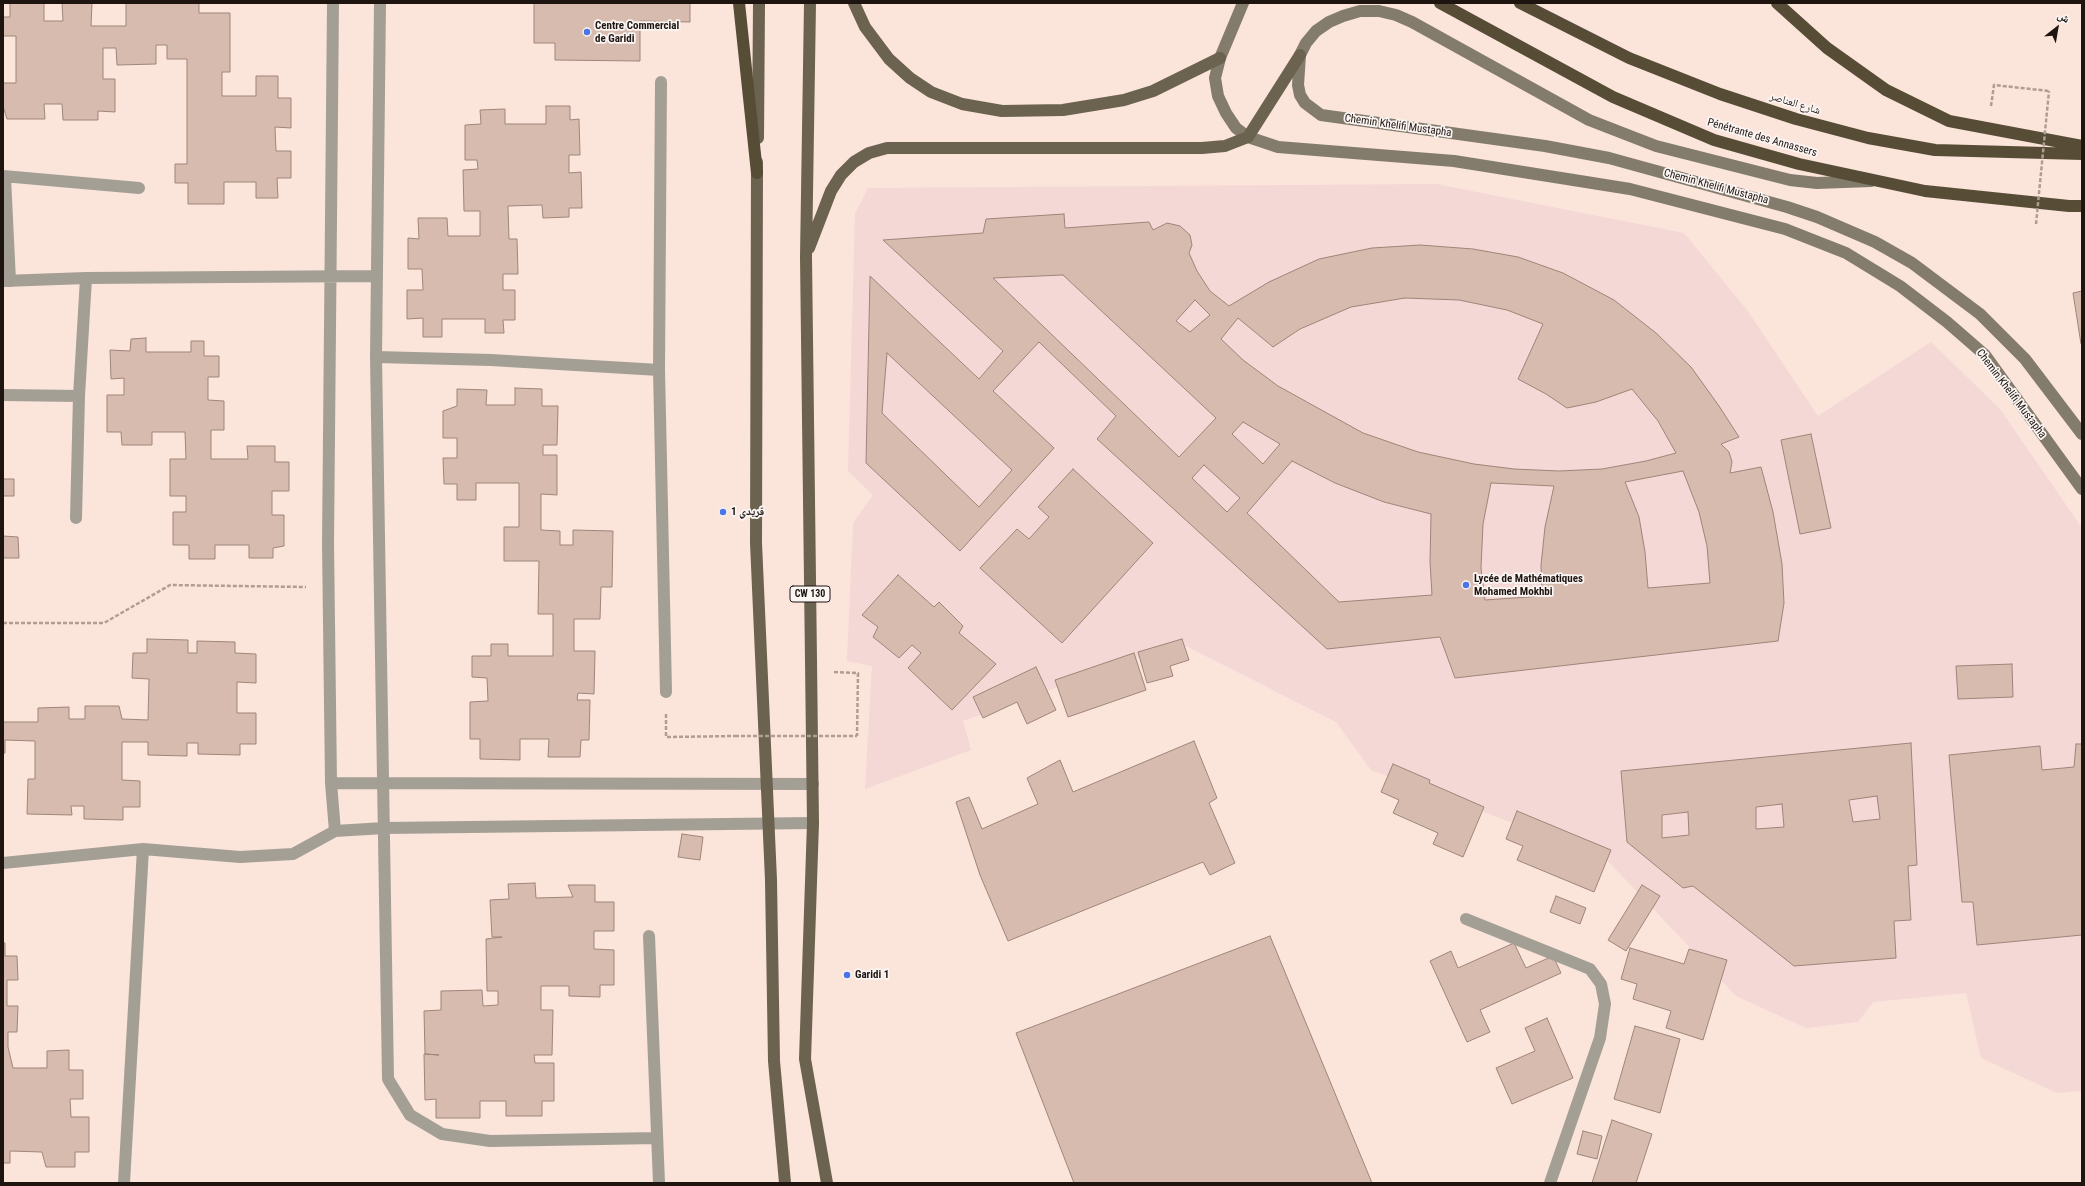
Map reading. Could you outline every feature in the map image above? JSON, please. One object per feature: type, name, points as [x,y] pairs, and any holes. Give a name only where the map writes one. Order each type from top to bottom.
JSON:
[{"type":"highway","points":[[739,3],[757,173]]},
{"type":"highway","name":"Pénétrante des Annassers","points":[[1440,3],[1613,97],[1714,140],[1799,164],[1925,191],[2069,206],[2082,206]]},
{"type":"highway","name":"شارع العناصر","points":[[1520,3],[1629,58],[1720,94],[1796,118],[1868,138],[1935,150],[2082,154]]},
{"type":"highway","points":[[1777,3],[1827,48],[1886,90],[1949,121],[2082,146]]},
{"type":"main road","points":[[759,3],[756,543],[768,823],[774,1061],[785,1183]]},
{"type":"main road","name":"CW 130","points":[[810,3],[806,257],[813,823],[805,1059],[827,1183]]},
{"type":"main road","points":[[854,3],[865,27],[889,59],[910,78],[931,92],[962,104],[1002,111],[1063,110],[1124,100],[1153,91],[1220,58]]},
{"type":"main road","name":"Chemin Khelifi Mustapha","points":[[1243,3],[1220,58],[1215,78],[1218,96],[1226,113],[1236,128],[1248,137],[1278,147],[1454,161],[1630,189],[1785,229],[1846,254],[1900,286],[1947,322],[1985,355],[2082,489]]},
{"type":"main road","name":"Chemin Khelifi Mustapha","points":[[1876,180],[1847,183],[1817,183],[1790,180],[1656,146],[1589,120],[1412,22],[1396,15],[1379,11],[1360,11],[1329,22],[1316,31],[1306,43],[1300,54],[1298,85],[1300,95],[1305,103],[1322,115],[1546,146],[1609,158],[1787,207],[1839,226],[1875,242],[1912,263],[1955,294],[1991,325],[2030,365],[2082,434]]},
{"type":"main road","points":[[806,257],[831,191],[841,175],[854,162],[869,153],[887,148],[1202,148],[1225,146],[1248,137],[1300,54]]},
{"type":"street","points":[[333,3],[328,588],[331,783],[335,832]]},
{"type":"street","points":[[380,3],[376,357],[388,1079],[410,1115],[442,1134],[490,1141],[657,1138]]},
{"type":"street","points":[[661,82],[659,370],[666,692]]},
{"type":"street","points":[[139,188],[4,176],[7,281],[86,278],[376,276]]},
{"type":"street","points":[[76,518],[79,396],[86,278]]},
{"type":"street","points":[[376,357],[491,360],[659,370]]},
{"type":"street","points":[[3,395],[79,396]]},
{"type":"street","points":[[331,783],[813,784]]},
{"type":"street","points":[[3,863],[143,849],[240,857],[293,854],[335,832],[384,828],[813,823]]},
{"type":"street","points":[[124,1183],[143,849]]},
{"type":"street","points":[[1466,919],[1590,969],[1601,984],[1605,1004],[1600,1038],[1550,1183]]},
{"type":"street","points":[[649,936],[659,1183]]},
{"type":"path","points":[[1994,85],[2049,92],[2036,224]]},
{"type":"path","points":[[3,622],[104,623],[170,585],[328,588]]},
{"type":"path","points":[[666,737],[857,736],[858,673]]},
{"type":"shaded area","name":"Lycée de Mathématiques Mohamed Mokhbi","points":[[1436,184],[1684,233],[1747,310],[1818,416],[1931,342],[2000,409],[2082,528],[2082,1091],[2057,1093],[1981,1058],[1966,993],[1873,1002],[1858,1022],[1806,1028],[1736,996],[1604,857],[1371,770],[1336,722],[1180,643],[963,721],[971,750],[865,789],[872,666],[847,661],[853,523],[873,495],[848,471],[855,214],[868,188]]},
{"type":"building","points":[[10,3],[44,3],[44,21],[63,21],[62,3],[92,3],[91,26],[126,26],[126,3],[199,3],[199,13],[230,13],[230,72],[222,72],[222,96],[256,96],[256,76],[278,76],[278,98],[291,98],[291,128],[275,127],[276,151],[291,151],[291,178],[277,178],[278,198],[256,198],[256,182],[224,182],[224,204],[188,204],[188,183],[175,183],[175,164],[187,164],[187,59],[167,59],[167,45],[156,45],[156,64],[117,65],[116,48],[103,48],[103,79],[115,79],[115,112],[98,111],[98,120],[63,120],[62,104],[44,104],[45,119],[7,119],[3,106],[3,83],[16,83],[16,36],[3,36],[3,17],[10,17]]},
{"type":"building","name":"Centre Commercial de Garidi","points":[[534,3],[690,3],[690,22],[640,21],[640,61],[555,60],[555,43],[534,43]]},
{"type":"building","points":[[546,106],[570,106],[570,120],[579,119],[580,155],[569,155],[569,173],[581,172],[582,208],[569,208],[569,217],[543,218],[542,205],[508,206],[509,239],[517,239],[518,274],[503,274],[503,290],[515,290],[515,320],[503,320],[504,333],[485,333],[485,319],[442,319],[442,337],[423,337],[423,318],[407,319],[407,290],[423,290],[422,269],[408,269],[408,238],[419,239],[418,218],[447,218],[448,236],[480,236],[480,211],[464,211],[463,170],[478,169],[477,160],[465,160],[465,125],[481,124],[480,110],[505,109],[505,124],[546,124]]},
{"type":"building","points":[[1064,214],[1065,228],[1149,222],[1153,230],[1167,223],[1180,226],[1190,235],[1192,245],[1189,253],[1197,271],[1210,291],[1229,306],[1269,282],[1319,259],[1372,248],[1420,245],[1473,249],[1518,257],[1563,273],[1614,300],[1656,333],[1691,367],[1719,406],[1739,437],[1721,444],[1729,452],[1732,462],[1730,473],[1761,467],[1773,512],[1782,564],[1784,603],[1778,641],[1455,678],[1440,637],[1327,649],[1097,439],[1116,416],[1039,342],[993,391],[1054,448],[960,551],[866,463],[870,276],[979,379],[1003,351],[883,240],[983,233],[986,219]],"holes":[[[1063,275],[1216,418],[1179,457],[993,278]],[[1405,298],[1459,300],[1507,310],[1543,324],[1518,379],[1546,394],[1567,408],[1596,402],[1632,389],[1658,421],[1676,453],[1646,461],[1602,469],[1559,471],[1514,469],[1474,464],[1418,452],[1363,433],[1278,386],[1243,360],[1221,339],[1238,318],[1273,347],[1300,329],[1351,307]],[[1195,300],[1210,315],[1190,332],[1176,321]],[[887,353],[1012,470],[979,507],[882,413]],[[1243,422],[1280,444],[1263,464],[1232,434]],[[1292,461],[1335,483],[1384,502],[1431,514],[1430,562],[1432,595],[1339,602],[1247,513]],[[1204,465],[1240,498],[1227,512],[1192,478]],[[1683,471],[1699,512],[1707,546],[1710,583],[1648,588],[1645,552],[1639,517],[1625,482]],[[1491,483],[1554,486],[1545,527],[1541,565],[1542,596],[1485,600],[1481,568],[1483,524]]]},
{"type":"building","points":[[2082,291],[2082,344],[2081,344],[2073,293]]},
{"type":"building","points":[[146,338],[146,352],[191,352],[191,341],[204,341],[204,356],[219,356],[219,377],[208,377],[208,400],[224,401],[224,430],[211,430],[211,459],[248,459],[247,446],[275,446],[275,462],[289,462],[289,491],[272,491],[272,515],[284,515],[284,546],[273,548],[273,558],[249,558],[249,545],[215,545],[215,559],[189,559],[189,545],[173,545],[173,512],[186,512],[186,496],[170,496],[170,459],[186,459],[185,432],[152,432],[152,445],[122,445],[121,432],[107,432],[107,395],[124,395],[124,378],[111,379],[110,350],[130,351],[131,339]]},
{"type":"building","points":[[515,388],[542,389],[542,406],[558,406],[557,445],[543,445],[543,455],[557,455],[557,495],[541,494],[541,530],[560,531],[560,545],[573,545],[573,530],[613,531],[612,587],[601,587],[600,619],[574,619],[574,651],[595,651],[594,694],[578,693],[577,700],[590,700],[589,740],[581,740],[580,757],[548,757],[549,739],[520,739],[520,760],[480,759],[480,739],[470,739],[470,702],[488,701],[487,678],[472,677],[472,656],[491,656],[491,644],[508,644],[508,656],[553,656],[553,614],[538,614],[539,561],[504,561],[504,527],[519,527],[519,483],[476,483],[476,500],[457,500],[457,484],[444,484],[443,458],[457,458],[457,438],[443,438],[443,411],[457,406],[457,389],[487,390],[486,405],[515,405]]},
{"type":"building","points":[[1811,434],[1831,528],[1800,534],[1781,440]]},
{"type":"building","points":[[1073,469],[1153,543],[1062,643],[980,568],[1017,529],[1029,539],[1049,517],[1038,507]]},
{"type":"building","points":[[3,479],[14,479],[14,496],[3,496]]},
{"type":"building","points":[[3,536],[18,537],[19,558],[3,558]]},
{"type":"building","points":[[898,575],[934,607],[939,602],[963,626],[959,633],[996,664],[952,710],[908,668],[921,653],[912,645],[899,658],[873,637],[878,627],[862,615]]},
{"type":"building","points":[[147,639],[188,640],[188,653],[197,653],[197,641],[235,642],[235,653],[256,654],[256,683],[237,682],[237,713],[256,713],[256,744],[240,744],[240,755],[198,754],[198,743],[187,743],[187,756],[148,755],[148,742],[122,742],[122,780],[140,781],[140,807],[123,807],[123,820],[84,819],[84,806],[71,806],[72,815],[27,814],[28,779],[35,779],[35,741],[5,740],[5,753],[3,753],[3,722],[38,722],[38,708],[69,707],[69,719],[85,719],[85,706],[119,706],[122,719],[148,720],[149,679],[132,678],[133,653],[147,653]]},
{"type":"building","points":[[1182,639],[1189,660],[1170,666],[1173,676],[1147,683],[1138,652]]},
{"type":"building","points":[[1134,653],[1146,690],[1068,717],[1055,680]]},
{"type":"building","points":[[2012,664],[2013,697],[1958,699],[1956,666]]},
{"type":"building","points":[[1036,667],[1056,710],[1027,724],[1017,702],[983,718],[973,697]]},
{"type":"building","points":[[1194,741],[1217,798],[1209,803],[1235,863],[1210,875],[1203,862],[1008,941],[980,875],[956,802],[969,797],[982,829],[1038,804],[1027,778],[1060,760],[1073,792]]},
{"type":"building","points":[[1911,743],[1917,865],[1908,866],[1911,920],[1894,921],[1896,958],[1794,966],[1693,886],[1683,888],[1627,842],[1621,771]],"holes":[[[1877,796],[1880,819],[1853,822],[1849,800]],[[1782,804],[1784,827],[1756,829],[1756,807]],[[1688,812],[1689,835],[1662,838],[1662,815]]]},
{"type":"building","points":[[2076,744],[2082,744],[2082,935],[1977,945],[1973,902],[1962,902],[1949,755],[2040,746],[2042,770],[2074,767]]},
{"type":"building","points":[[1393,764],[1430,780],[1429,783],[1484,807],[1463,857],[1433,844],[1438,833],[1393,813],[1399,800],[1381,792]]},
{"type":"building","points":[[1517,811],[1611,850],[1594,892],[1517,860],[1523,846],[1506,839]]},
{"type":"building","points":[[682,834],[703,837],[700,860],[678,857]]},
{"type":"building","points":[[535,883],[536,898],[573,897],[568,885],[595,885],[595,902],[614,902],[614,931],[594,931],[594,949],[614,950],[614,985],[600,985],[600,997],[569,996],[569,986],[541,986],[541,1010],[553,1010],[552,1055],[534,1055],[535,1063],[554,1063],[554,1101],[542,1101],[542,1116],[506,1116],[506,1101],[480,1101],[480,1118],[436,1118],[436,1099],[425,1100],[424,1054],[439,1055],[425,1054],[424,1011],[441,1010],[441,991],[482,990],[483,1006],[498,1005],[498,991],[487,991],[486,939],[502,937],[492,937],[490,900],[509,899],[508,884]]},
{"type":"building","points":[[1642,885],[1660,896],[1626,951],[1608,940]]},
{"type":"building","points":[[1556,896],[1586,908],[1580,924],[1550,912]]},
{"type":"building","points":[[1270,936],[1372,1183],[1074,1183],[1016,1033]]},
{"type":"building","points":[[3,943],[5,943],[5,956],[17,956],[18,980],[7,980],[7,1006],[18,1006],[17,1032],[8,1032],[8,1047],[13,1068],[47,1068],[47,1051],[69,1050],[69,1070],[83,1070],[83,1099],[70,1099],[71,1117],[89,1117],[89,1152],[75,1152],[75,1167],[46,1167],[42,1152],[10,1151],[10,1163],[3,1163]]},
{"type":"building","points":[[1514,943],[1526,968],[1553,956],[1561,973],[1480,1010],[1490,1032],[1467,1042],[1430,961],[1451,951],[1458,968]]},
{"type":"building","points":[[1630,948],[1684,964],[1689,949],[1727,960],[1703,1040],[1666,1028],[1671,1011],[1633,999],[1637,984],[1621,979]]},
{"type":"building","points":[[1547,1018],[1573,1078],[1512,1104],[1496,1068],[1535,1051],[1525,1028]]},
{"type":"building","points":[[1635,1026],[1680,1039],[1660,1113],[1614,1099]]},
{"type":"building","points":[[1612,1120],[1652,1134],[1636,1183],[1592,1183]]},
{"type":"building","points":[[1583,1131],[1602,1136],[1597,1159],[1577,1154]]},
{"type":"place","name":"Centre Commercial de Garidi","points":[[587,32]]},
{"type":"place","name":"قريدي 1","points":[[723,512]]},
{"type":"place","name":"Lycée de Mathématiques Mohamed Mokhbi","points":[[1466,585]]},
{"type":"place","name":"Garidi 1","points":[[847,975]]}]
